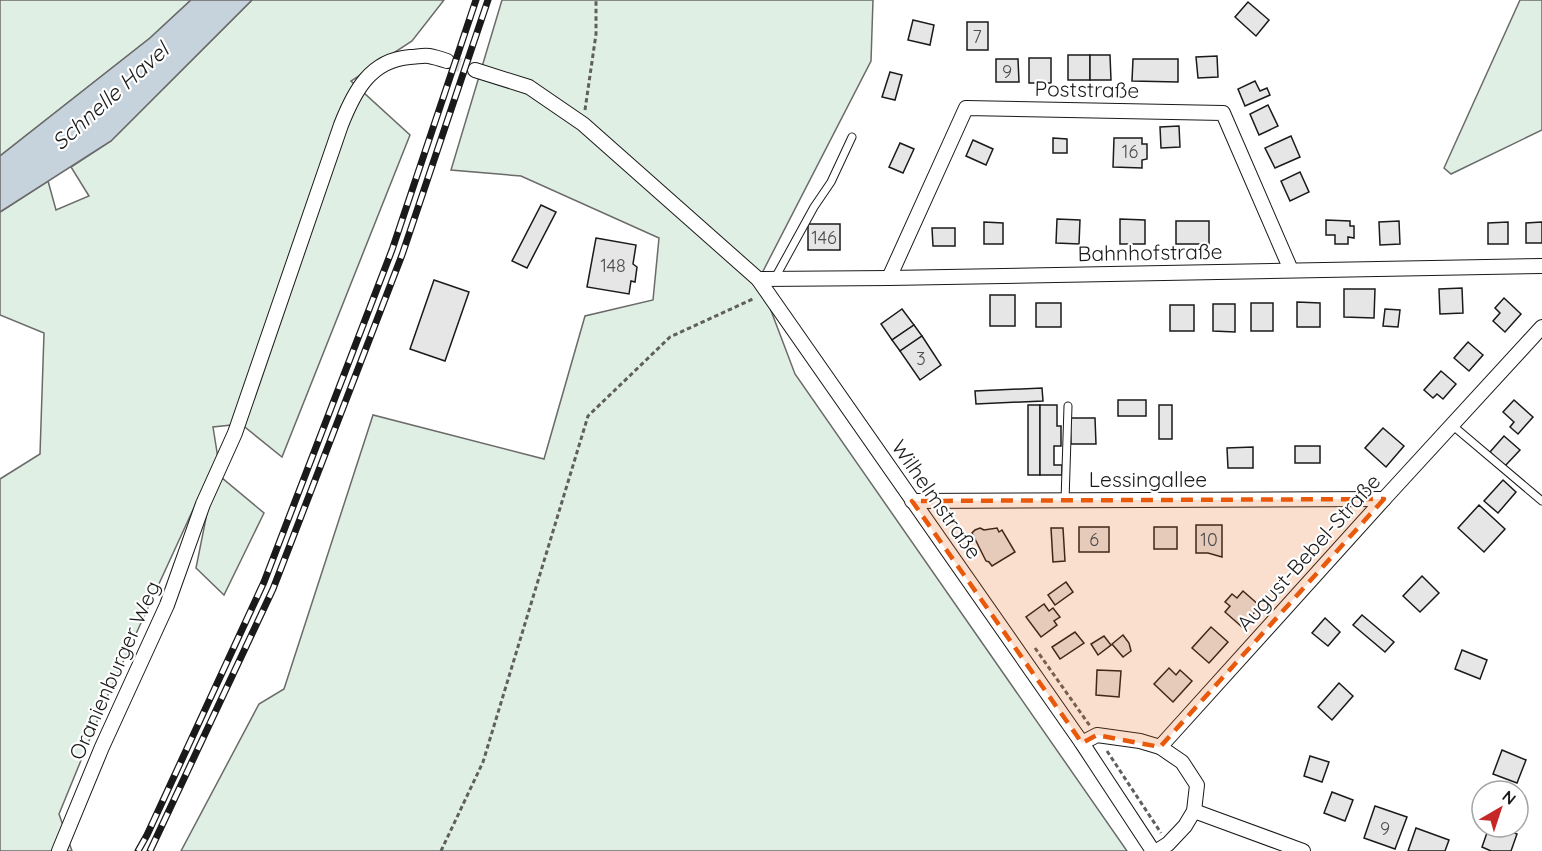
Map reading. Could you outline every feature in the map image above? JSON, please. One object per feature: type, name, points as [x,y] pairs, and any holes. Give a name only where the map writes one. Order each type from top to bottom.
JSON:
[{"type":"street","name":"Oranienburger Weg","points":[[59,851],[102,747],[167,605],[203,504],[235,433],[340,125],[351,101],[365,79],[382,65],[400,58],[428,56],[447,61]]},
{"type":"street","name":"Wilhelmstraße","points":[[475,70],[530,87],[584,124],[758,279],[1082,743],[1153,851]]},
{"type":"street","name":"Poststraße","points":[[890,278],[966,108],[1223,113],[1291,270]]},
{"type":"street","name":"Bahnhofstraße","points":[[758,279],[1542,266]]},
{"type":"street","name":"August-Bebel-Straße","points":[[1160,747],[1542,327]]},
{"type":"street","name":"Lessingallee","points":[[912,501],[1384,499]]},
{"type":"street","points":[[1082,743],[1097,735],[1140,741],[1160,747],[1182,762],[1197,785],[1194,811],[1174,838],[1157,851]]},
{"type":"street","points":[[1194,811],[1303,851]]},
{"type":"lane","points":[[775,278],[814,207],[831,182],[852,137]]},
{"type":"lane","points":[[1065,501],[1068,406]]},
{"type":"lane","points":[[1452,425],[1542,501]]},
{"type":"path","points":[[584,124],[596,34],[596,0]]},
{"type":"path","points":[[441,851],[483,762],[588,416],[670,338],[768,292]]},
{"type":"highlighted area","points":[[1384,499],[1160,747],[1097,735],[1082,743],[912,501],[1065,501]]},
{"type":"green space","points":[[0,0],[191,0],[150,38],[0,156]]},
{"type":"green space","points":[[252,0],[444,0],[412,41],[351,81],[410,135],[282,457],[241,424],[213,427],[221,477],[264,513],[224,595],[196,568],[211,493],[203,488],[107,697],[59,814],[72,851],[0,851],[0,479],[40,454],[44,333],[0,315],[0,212],[48,181],[56,210],[89,196],[71,167],[111,141]]},
{"type":"green space","points":[[502,0],[873,0],[871,61],[759,279],[795,374],[1127,851],[181,851],[259,704],[284,689],[373,415],[544,459],[585,316],[653,300],[659,238],[521,176],[451,170]]},
{"type":"green space","points":[[1520,0],[1542,0],[1542,130],[1451,174],[1444,168]]},
{"type":"water","name":"Schnelle Havel","points":[[191,0],[252,0],[111,141],[0,212],[0,156],[150,38]]},
{"type":"building","points":[[1248,2],[1269,20],[1256,36],[1235,17]]},
{"type":"building","points":[[913,20],[934,25],[930,45],[908,40]]},
{"type":"building","points":[[967,22],[988,22],[988,50],[967,50]]},
{"type":"building","points":[[1068,55],[1090,55],[1090,80],[1068,80]]},
{"type":"building","points":[[1090,55],[1110,55],[1111,80],[1090,80]]},
{"type":"building","points":[[1217,56],[1218,77],[1198,78],[1196,57]]},
{"type":"building","points":[[1029,58],[1051,58],[1051,83],[1029,83]]},
{"type":"building","points":[[996,59],[1018,59],[1019,82],[996,82]]},
{"type":"building","points":[[1133,59],[1178,59],[1178,82],[1132,81]]},
{"type":"building","points":[[890,72],[902,75],[895,100],[882,97]]},
{"type":"building","points":[[1255,81],[1260,91],[1267,88],[1270,95],[1245,106],[1238,89]]},
{"type":"building","points":[[1268,105],[1278,126],[1259,135],[1250,114]]},
{"type":"building","points":[[1179,126],[1180,147],[1161,148],[1160,127]]},
{"type":"building","points":[[1291,136],[1300,157],[1275,168],[1265,148]]},
{"type":"building","points":[[1053,138],[1067,139],[1067,153],[1053,153]]},
{"type":"building","points":[[1114,138],[1142,138],[1142,144],[1147,144],[1147,159],[1142,160],[1142,168],[1113,167]]},
{"type":"building","points":[[973,140],[993,149],[986,165],[966,156]]},
{"type":"building","points":[[900,143],[914,149],[903,173],[889,167]]},
{"type":"building","points":[[1300,172],[1309,192],[1290,201],[1281,181]]},
{"type":"building","points":[[541,205],[556,212],[527,268],[512,261]]},
{"type":"building","points":[[1057,219],[1080,220],[1079,244],[1056,243]]},
{"type":"building","points":[[1120,219],[1145,220],[1145,244],[1120,244]]},
{"type":"building","points":[[1326,220],[1350,221],[1350,226],[1354,226],[1354,238],[1348,237],[1348,244],[1335,244],[1335,235],[1326,235]]},
{"type":"building","points":[[1176,221],[1209,221],[1209,244],[1176,244]]},
{"type":"building","points":[[1399,221],[1400,244],[1380,245],[1379,222]]},
{"type":"building","points":[[984,222],[1003,223],[1003,244],[984,244]]},
{"type":"building","points":[[1508,222],[1508,244],[1488,244],[1488,223]]},
{"type":"building","points":[[1542,222],[1542,243],[1526,243],[1526,223]]},
{"type":"building","points":[[808,224],[840,224],[840,250],[808,250]]},
{"type":"building","points":[[932,228],[955,228],[955,246],[933,246]]},
{"type":"building","points":[[596,238],[636,245],[633,264],[637,267],[635,282],[631,281],[629,294],[587,287]]},
{"type":"building","points":[[434,280],[469,292],[445,361],[410,349]]},
{"type":"building","points":[[1462,288],[1463,313],[1440,314],[1439,289]]},
{"type":"building","points":[[1344,289],[1375,289],[1374,318],[1344,317]]},
{"type":"building","points":[[990,295],[1015,295],[1015,326],[990,326]]},
{"type":"building","points":[[1504,298],[1521,314],[1505,332],[1493,321],[1500,313],[1495,308]]},
{"type":"building","points":[[1297,302],[1320,303],[1320,327],[1297,327]]},
{"type":"building","points":[[1036,303],[1061,303],[1061,327],[1036,327]]},
{"type":"building","points":[[1251,303],[1273,303],[1273,331],[1251,331]]},
{"type":"building","points":[[1213,304],[1235,304],[1235,332],[1213,331]]},
{"type":"building","points":[[1170,305],[1194,305],[1194,331],[1170,331]]},
{"type":"building","points":[[902,309],[914,325],[892,340],[881,324]]},
{"type":"building","points":[[1385,309],[1400,310],[1398,327],[1383,326]]},
{"type":"building","points":[[914,325],[922,336],[900,351],[892,340]]},
{"type":"building","points":[[922,336],[941,365],[920,380],[900,351]]},
{"type":"building","points":[[1468,342],[1483,355],[1469,371],[1454,358]]},
{"type":"building","points":[[1441,371],[1456,384],[1443,399],[1437,394],[1433,398],[1424,390]]},
{"type":"building","points":[[1042,388],[1043,401],[976,404],[975,391]]},
{"type":"building","points":[[1118,400],[1146,400],[1146,416],[1118,416]]},
{"type":"building","points":[[1514,400],[1533,417],[1518,434],[1510,427],[1514,422],[1503,412]]},
{"type":"building","points":[[1028,405],[1040,405],[1040,475],[1028,475]]},
{"type":"building","points":[[1040,405],[1057,405],[1057,426],[1061,426],[1061,446],[1054,446],[1054,465],[1062,465],[1062,475],[1040,475]]},
{"type":"building","points":[[1159,405],[1172,405],[1172,439],[1159,439]]},
{"type":"building","points":[[1070,418],[1095,418],[1096,444],[1071,444]]},
{"type":"building","points":[[1383,428],[1404,446],[1386,467],[1365,448]]},
{"type":"building","points":[[1504,436],[1520,450],[1505,466],[1490,452]]},
{"type":"building","points":[[1295,446],[1320,446],[1320,463],[1295,463]]},
{"type":"building","points":[[1253,447],[1253,468],[1228,468],[1227,448]]},
{"type":"building","points":[[1503,480],[1516,492],[1498,513],[1484,501]]},
{"type":"building","points":[[1479,505],[1505,529],[1484,552],[1458,528]]},
{"type":"building","points":[[1196,525],[1222,525],[1222,557],[1208,553],[1196,553]]},
{"type":"building","points":[[1079,527],[1109,527],[1109,552],[1079,552]]},
{"type":"building","points":[[1154,527],[1177,527],[1177,549],[1154,549]]},
{"type":"building","points":[[980,528],[984,530],[997,528],[999,532],[1002,530],[1015,552],[992,566],[986,561],[972,533]]},
{"type":"building","points":[[1051,528],[1063,528],[1065,561],[1053,562]]},
{"type":"building","points":[[1422,576],[1439,593],[1420,612],[1403,596]]},
{"type":"building","points":[[1066,582],[1073,592],[1055,605],[1048,595]]},
{"type":"building","points":[[1243,591],[1260,606],[1242,627],[1225,612],[1230,606],[1225,602],[1232,594],[1237,598]]},
{"type":"building","points":[[1044,604],[1049,611],[1053,608],[1060,617],[1054,621],[1057,625],[1041,637],[1026,617]]},
{"type":"building","points":[[1362,615],[1394,642],[1385,652],[1353,625]]},
{"type":"building","points":[[1325,618],[1340,632],[1328,646],[1312,633]]},
{"type":"building","points":[[1211,627],[1228,642],[1209,663],[1192,648]]},
{"type":"building","points":[[1075,632],[1084,643],[1060,659],[1052,647]]},
{"type":"building","points":[[1123,635],[1131,651],[1123,657],[1112,644]]},
{"type":"building","points":[[1104,636],[1111,645],[1098,655],[1091,644]]},
{"type":"building","points":[[1462,650],[1487,660],[1480,679],[1455,669]]},
{"type":"building","points":[[1169,668],[1176,675],[1180,670],[1192,681],[1173,702],[1154,684]]},
{"type":"building","points":[[1097,670],[1121,671],[1119,697],[1096,695]]},
{"type":"building","points":[[1339,683],[1353,696],[1332,720],[1318,707]]},
{"type":"building","points":[[1502,750],[1526,760],[1519,779],[1506,779],[1493,774]]},
{"type":"building","points":[[1310,756],[1329,762],[1322,782],[1304,776]]},
{"type":"building","points":[[1332,792],[1353,800],[1345,821],[1324,813]]},
{"type":"building","points":[[1375,806],[1407,817],[1395,849],[1364,838]]},
{"type":"building","points":[[1416,828],[1449,840],[1445,851],[1408,851]]},
{"type":"building","points":[[1485,839],[1515,839],[1511,851],[1491,851],[1482,847]]},
{"type":"tunnel","points":[[447,61],[475,70]]},
{"type":"railway","points":[[138,851],[264,582],[392,250],[476,0]]},
{"type":"railway","points":[[150,851],[273,589],[402,255],[488,0]]}]
